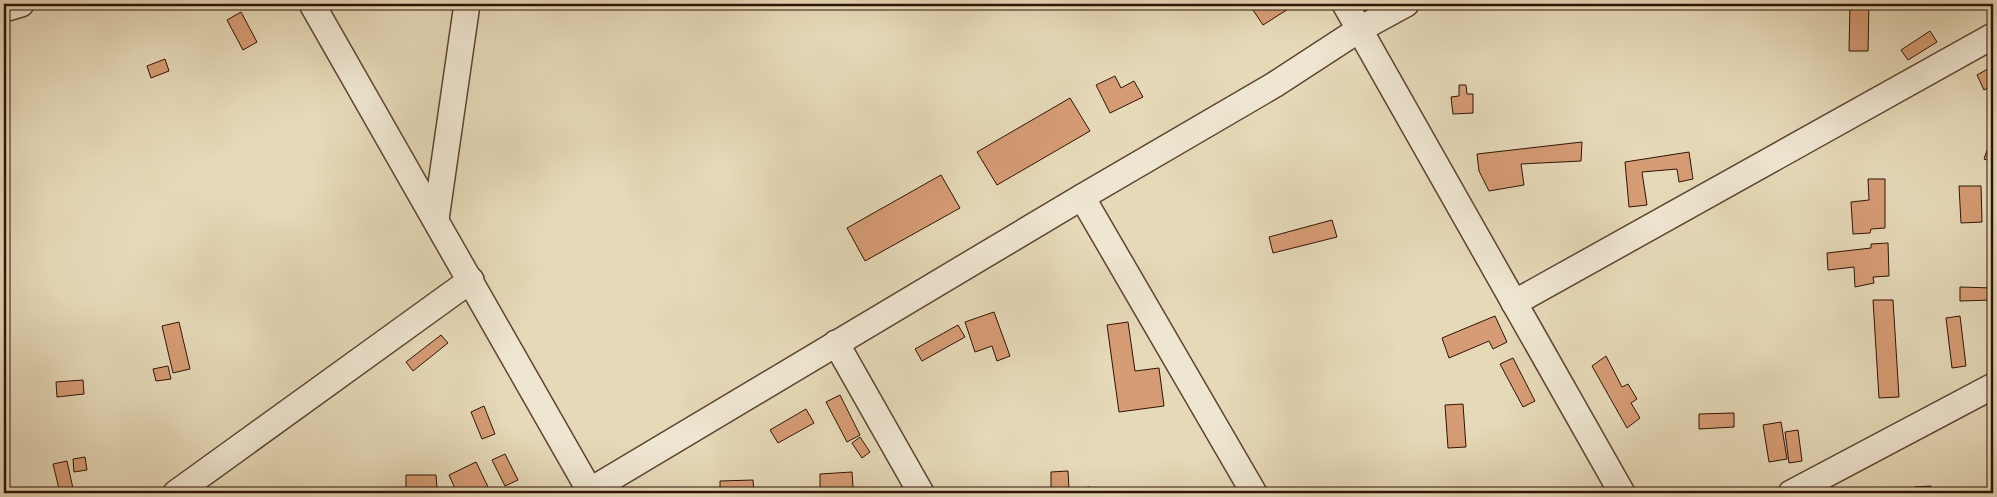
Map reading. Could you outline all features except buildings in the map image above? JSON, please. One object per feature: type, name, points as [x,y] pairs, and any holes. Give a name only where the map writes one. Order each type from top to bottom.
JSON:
[{"type":"street","points":[[4,9],[21,4]]},
{"type":"street","points":[[312,4],[471,280],[589,492],[836,343],[1274,85],[1360,29],[1406,4]]},
{"type":"street","points":[[436,220],[467,4]]},
{"type":"street","points":[[1345,4],[1622,493]]},
{"type":"street","points":[[1514,303],[1993,36]]},
{"type":"street","points":[[1082,197],[1254,493]]},
{"type":"street","points":[[176,493],[471,280]]},
{"type":"street","points":[[836,343],[921,493]]},
{"type":"street","points":[[1791,493],[1993,386]]}]
